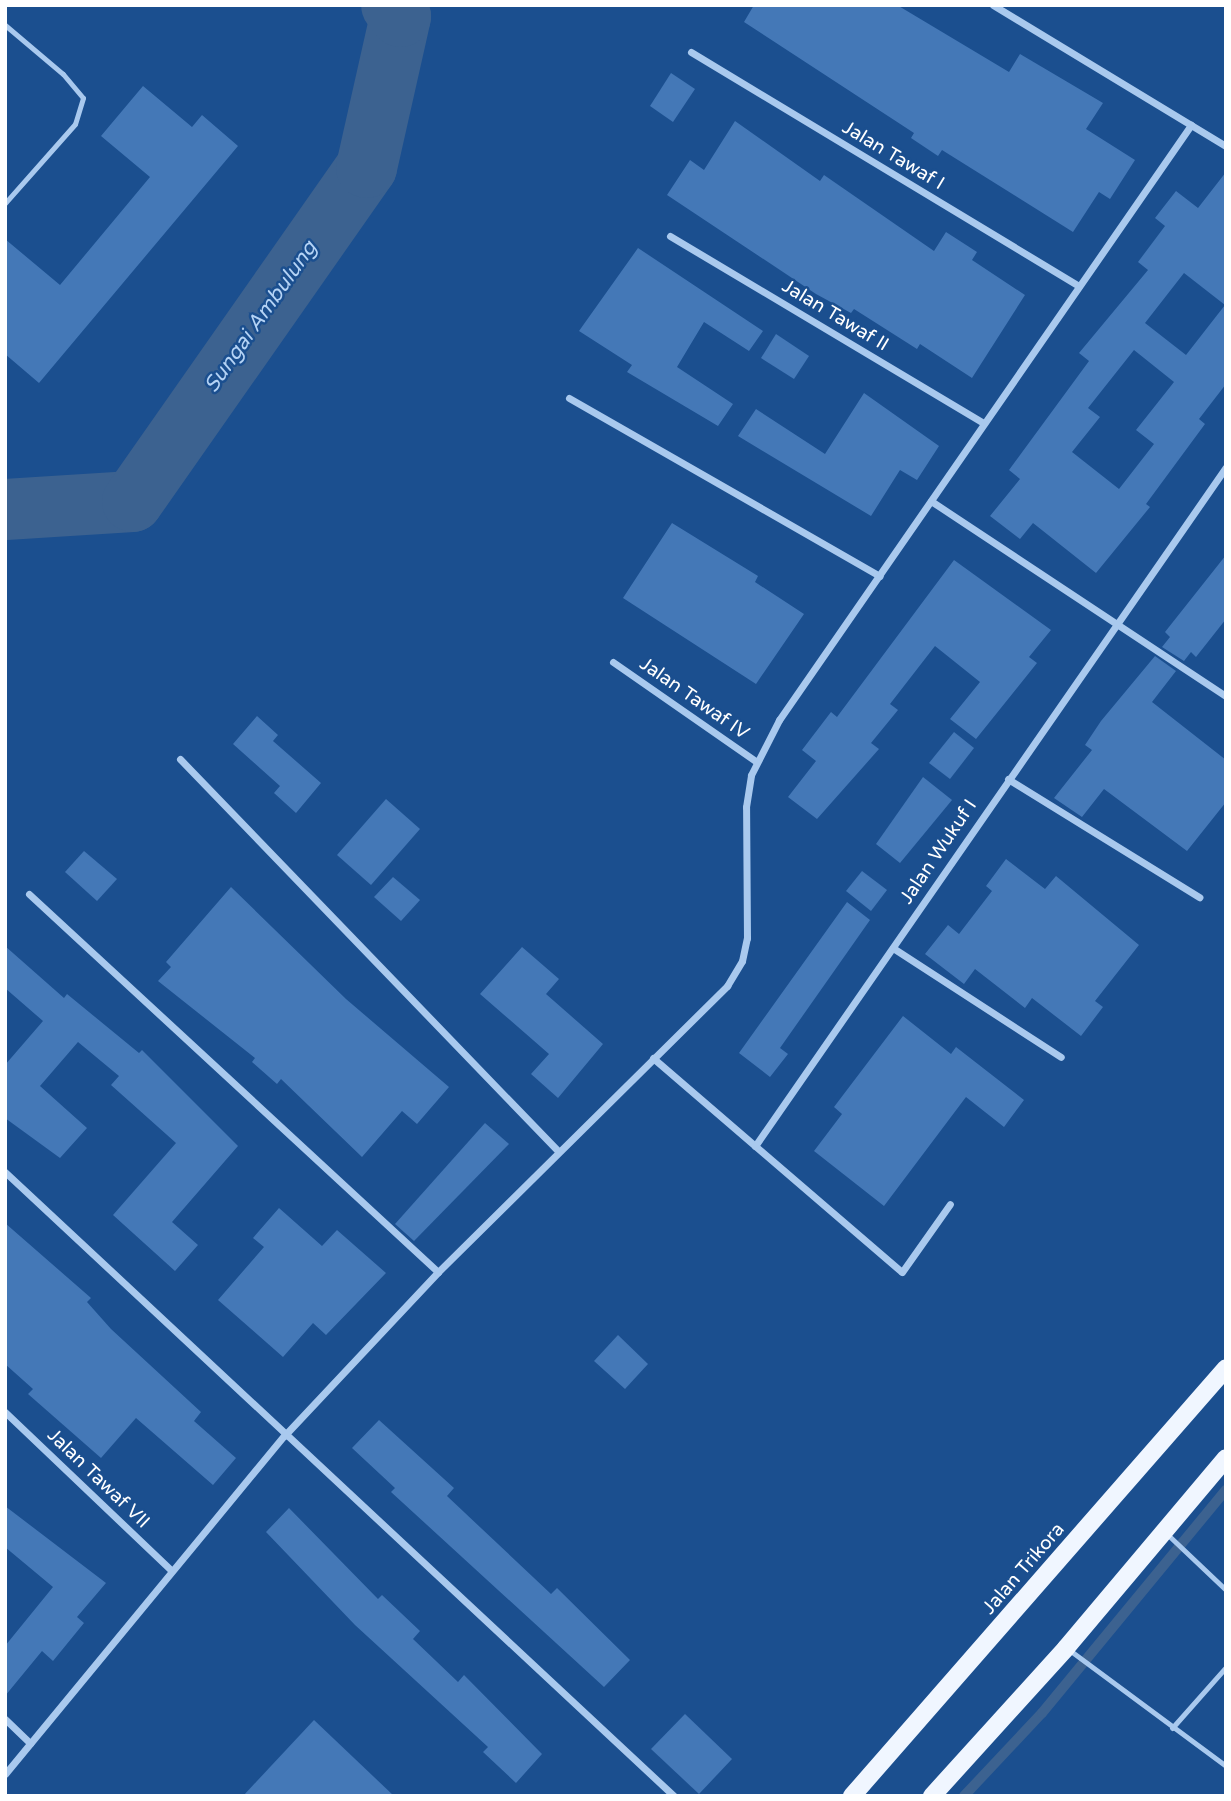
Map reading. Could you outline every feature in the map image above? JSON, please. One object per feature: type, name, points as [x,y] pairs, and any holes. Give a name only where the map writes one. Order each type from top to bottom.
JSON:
[{"type":"main road","name":"Jalan Trikora","points":[[852,1796],[1226,1368]]},
{"type":"main road","points":[[932,1796],[1066,1648],[1226,1458]]},
{"type":"street","points":[[993,5],[1226,146]]},
{"type":"street","name":"Jalan Tawaf I","points":[[691,52],[1079,286]]},
{"type":"street","points":[[5,1774],[170,1569],[284,1436],[438,1272],[727,986],[742,961],[750,902],[746,807],[757,762],[779,720],[1191,125]]},
{"type":"street","name":"Jalan Tawaf II","points":[[670,236],[984,424]]},
{"type":"street","points":[[569,398],[880,576]]},
{"type":"street","name":"Jalan Wukuf I","points":[[755,1146],[1226,467]]},
{"type":"street","points":[[931,501],[1226,695]]},
{"type":"street","name":"Jalan Tawaf IV","points":[[613,662],[757,762]]},
{"type":"street","points":[[180,759],[558,1151]]},
{"type":"street","points":[[1008,779],[1199,897]]},
{"type":"street","points":[[29,894],[438,1272]]},
{"type":"street","points":[[893,948],[1061,1057]]},
{"type":"street","points":[[653,1058],[902,1272],[950,1204]]},
{"type":"street","points":[[5,1172],[284,1436],[674,1796]]},
{"type":"street","name":"Jalan Tawaf VII","points":[[5,1412],[170,1569]]},
{"type":"street","points":[[5,1719],[30,1743]]},
{"type":"lane","points":[[5,25],[63,74],[83,98],[75,124],[5,203]]},
{"type":"lane","points":[[1164,1532],[1226,1590]]},
{"type":"lane","points":[[1066,1648],[1226,1766]]},
{"type":"lane","points":[[1172,1728],[1226,1667]]},
{"type":"building","points":[[754,5],[897,5],[1009,72],[1020,54],[1103,103],[1086,129],[1135,160],[1110,199],[1099,192],[1073,232],[942,150],[938,156],[911,138],[914,133],[744,22]]},
{"type":"building","points":[[671,73],[695,89],[673,122],[650,106]]},
{"type":"building","points":[[143,86],[192,127],[202,115],[238,146],[39,383],[5,354],[5,239],[60,285],[150,177],[101,136]]},
{"type":"building","points":[[735,121],[820,181],[824,175],[934,251],[946,232],[977,252],[972,260],[1025,295],[972,378],[920,344],[917,349],[854,309],[851,313],[816,294],[667,195],[690,160],[704,170]]},
{"type":"building","points":[[1226,172],[1226,384],[1199,419],[1205,424],[1146,504],[1150,507],[1096,573],[1033,523],[1020,539],[990,516],[1020,479],[1009,470],[1089,361],[1079,353],[1148,270],[1138,262],[1165,226],[1155,218],[1176,191],[1198,208]],"holes":[[[1184,273],[1225,305],[1186,355],[1145,323]],[[1134,350],[1174,382],[1136,430],[1154,444],[1119,489],[1072,452],[1100,417],[1088,408]]]},
{"type":"building","points":[[638,248],[763,331],[749,351],[704,322],[677,367],[733,404],[718,426],[627,372],[632,365],[579,331]]},
{"type":"building","points":[[776,334],[809,356],[794,379],[761,358]]},
{"type":"building","points":[[864,393],[939,446],[917,480],[900,470],[871,516],[738,436],[756,409],[825,454]]},
{"type":"building","points":[[672,523],[758,576],[755,582],[804,614],[756,684],[623,598]]},
{"type":"building","points":[[1226,555],[1226,619],[1196,657],[1191,652],[1184,661],[1162,647],[1170,637],[1165,632]]},
{"type":"building","points":[[954,560],[1051,630],[1029,657],[1037,663],[976,739],[950,719],[980,682],[935,646],[890,704],[898,710],[871,743],[879,749],[817,819],[788,797],[816,761],[802,750],[831,712],[837,717]]},
{"type":"building","points":[[1155,656],[1176,671],[1152,702],[1226,760],[1226,802],[1187,851],[1104,789],[1082,817],[1054,798],[1092,750],[1085,745],[1101,721]]},
{"type":"building","points":[[257,716],[278,735],[273,741],[321,783],[296,813],[274,793],[280,786],[233,744]]},
{"type":"building","points":[[954,732],[974,748],[950,779],[929,763]]},
{"type":"building","points":[[923,777],[952,800],[900,863],[876,844]]},
{"type":"building","points":[[386,799],[420,829],[371,885],[337,855]]},
{"type":"building","points":[[84,851],[117,879],[97,901],[65,872]]},
{"type":"building","points":[[1006,859],[1045,889],[1056,876],[1139,945],[1095,1001],[1103,1007],[1081,1036],[1032,998],[1025,1008],[975,969],[964,984],[925,954],[948,925],[959,934],[992,891],[986,886]]},
{"type":"building","points":[[862,871],[887,890],[871,911],[846,891]]},
{"type":"building","points":[[393,877],[420,900],[401,921],[374,897]]},
{"type":"building","points":[[231,887],[346,999],[449,1087],[417,1124],[402,1111],[362,1157],[281,1079],[277,1084],[252,1062],[255,1058],[158,981],[171,967],[166,962]]},
{"type":"building","points":[[847,902],[870,920],[780,1048],[788,1054],[770,1077],[739,1053]]},
{"type":"building","points":[[5,946],[64,998],[67,994],[139,1053],[142,1050],[238,1146],[172,1222],[198,1245],[175,1271],[113,1215],[176,1143],[111,1085],[119,1076],[78,1042],[40,1086],[87,1128],[60,1158],[5,1118],[5,1065],[43,1021],[5,988]]},
{"type":"building","points":[[522,947],[559,979],[546,994],[603,1044],[558,1098],[531,1074],[549,1054],[480,994]]},
{"type":"building","points":[[903,1016],[951,1054],[956,1047],[1024,1100],[1004,1127],[966,1097],[884,1206],[814,1151],[842,1114],[834,1107]]},
{"type":"building","points":[[485,1123],[509,1144],[414,1241],[395,1224]]},
{"type":"building","points":[[279,1208],[322,1246],[337,1230],[386,1273],[326,1335],[313,1323],[283,1357],[218,1300],[264,1247],[253,1238]]},
{"type":"building","points":[[5,1223],[91,1298],[87,1302],[111,1329],[201,1412],[194,1421],[236,1458],[213,1485],[136,1418],[101,1458],[28,1394],[33,1389],[5,1364]]},
{"type":"building","points":[[618,1335],[648,1364],[625,1389],[594,1361]]},
{"type":"building","points":[[379,1420],[454,1488],[447,1496],[551,1594],[557,1588],[630,1660],[604,1687],[391,1492],[395,1488],[352,1448]]},
{"type":"building","points":[[5,1506],[106,1583],[77,1617],[84,1623],[53,1661],[42,1651],[5,1696],[5,1646],[53,1587],[5,1547]]},
{"type":"building","points":[[289,1508],[378,1599],[382,1595],[420,1631],[413,1639],[458,1682],[464,1675],[542,1754],[516,1783],[483,1752],[488,1747],[355,1625],[266,1532]]},
{"type":"building","points":[[685,1714],[732,1759],[699,1794],[651,1749]]},
{"type":"building","points":[[314,1720],[394,1796],[243,1796]]},
{"type":"waterway","name":"Sungai Ambulung","points":[[5,509],[132,501],[366,167],[400,16],[391,5]]},
{"type":"waterway","points":[[964,1796],[1042,1713],[1226,1490]]}]
